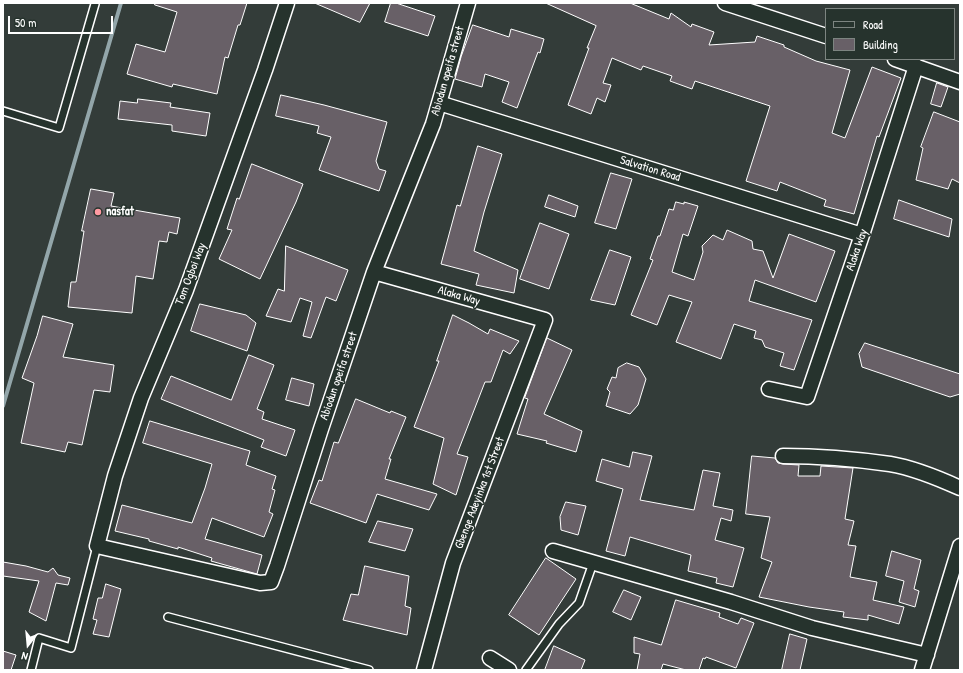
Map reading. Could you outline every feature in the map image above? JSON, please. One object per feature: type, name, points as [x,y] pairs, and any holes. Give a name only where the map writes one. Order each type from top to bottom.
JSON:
[{"type":"street","name":"Tom Ogboi Way","points":[[97,546],[115,476],[141,398],[186,290],[265,70],[287,3]]},
{"type":"street","name":"Abiodun opeifa street","points":[[97,546],[260,583],[271,582],[320,429],[374,272],[433,124],[468,3]]},
{"type":"street","points":[[725,3],[825,36]]},
{"type":"street","points":[[898,60],[960,82]]},
{"type":"street","name":"Alaka Way","points":[[769,390],[807,397],[862,235],[916,66]]},
{"type":"street","name":"Salvation Road","points":[[438,103],[862,235]]},
{"type":"street","name":"Alaka Way","points":[[374,272],[545,320]]},
{"type":"street","name":"Gbenge Adeyinka 1st Street","points":[[424,670],[453,563],[545,320]]},
{"type":"street","points":[[783,456],[815,456],[891,465],[931,476],[960,488]]},
{"type":"street","points":[[922,670],[960,546]]},
{"type":"street","points":[[553,551],[731,602],[812,628],[927,655]]},
{"type":"street","points":[[490,658],[509,670]]},
{"type":"lane","points":[[3,111],[59,128],[95,4]]},
{"type":"lane","points":[[31,670],[39,638],[71,648],[97,546]]},
{"type":"lane","points":[[526,670],[559,624],[579,603],[593,563]]},
{"type":"lane","points":[[168,617],[369,670]]},
{"type":"building","points":[[155,3],[247,3],[240,25],[238,25],[228,58],[225,57],[217,94],[173,84],[172,87],[127,74],[136,44],[165,52],[177,12],[155,5]]},
{"type":"building","points":[[315,3],[370,3],[360,22]]},
{"type":"building","points":[[391,3],[396,3],[435,16],[428,36],[385,22]]},
{"type":"building","points":[[546,3],[630,3],[669,19],[671,13],[691,27],[692,24],[714,32],[709,45],[755,42],[757,36],[784,45],[784,47],[816,61],[850,70],[832,133],[845,138],[872,67],[901,78],[879,137],[877,136],[854,214],[824,206],[826,200],[780,182],[777,191],[746,181],[770,106],[695,81],[692,89],[670,81],[672,76],[643,66],[641,70],[612,58],[603,83],[611,85],[605,102],[597,98],[591,114],[568,105],[596,26]]},
{"type":"building","points":[[473,25],[509,37],[511,29],[544,39],[540,53],[538,52],[517,108],[502,102],[509,82],[485,74],[482,87],[455,79],[461,57]]},
{"type":"building","points":[[937,83],[948,87],[941,107],[931,104]]},
{"type":"building","points":[[281,95],[387,122],[376,161],[379,169],[386,171],[379,191],[319,170],[331,137],[317,133],[319,126],[276,116]]},
{"type":"building","points":[[138,99],[171,103],[170,107],[210,113],[206,136],[172,131],[172,125],[118,119],[120,101],[137,103]]},
{"type":"building","points":[[934,112],[960,122],[960,183],[952,179],[948,189],[916,180],[923,148],[921,147]]},
{"type":"building","points":[[478,146],[502,154],[484,212],[474,251],[518,270],[514,293],[476,285],[479,274],[441,264],[457,205],[460,206]]},
{"type":"building","points":[[252,164],[303,184],[260,279],[219,259],[232,230],[227,229],[237,198],[239,199]]},
{"type":"building","points":[[611,173],[632,179],[616,229],[595,223]]},
{"type":"building","points":[[91,189],[114,193],[111,206],[180,218],[177,234],[169,232],[167,242],[159,241],[153,279],[136,276],[132,313],[68,307],[71,282],[76,282],[84,231],[82,231]]},
{"type":"building","points":[[549,195],[578,206],[575,217],[545,207]]},
{"type":"building","points":[[899,200],[952,219],[949,237],[894,219]]},
{"type":"building","points":[[676,202],[684,204],[684,202],[698,206],[688,236],[683,234],[672,272],[694,280],[703,252],[702,246],[713,235],[723,240],[727,230],[752,241],[753,249],[763,251],[773,278],[789,234],[835,251],[816,302],[755,280],[749,301],[812,320],[794,370],[780,366],[784,353],[765,347],[762,340],[754,338],[756,331],[734,324],[721,359],[676,342],[692,302],[669,295],[657,325],[631,315],[653,260],[650,259],[658,236],[660,236],[669,209],[673,210]]},
{"type":"building","points":[[540,223],[569,234],[549,289],[520,279]]},
{"type":"building","points":[[286,246],[348,270],[336,301],[326,297],[311,338],[303,336],[312,302],[300,298],[291,322],[266,316],[278,289],[284,291]]},
{"type":"building","points":[[610,250],[631,257],[615,305],[591,300]]},
{"type":"building","points":[[200,304],[246,315],[256,323],[247,351],[191,331]]},
{"type":"building","points":[[453,315],[488,334],[490,329],[519,341],[510,354],[503,350],[491,382],[485,382],[457,454],[468,457],[456,495],[433,484],[444,438],[414,427],[439,361],[437,361]]},
{"type":"building","points":[[43,316],[73,324],[63,357],[114,365],[110,392],[94,390],[82,445],[68,442],[65,452],[21,443],[34,383],[22,378]]},
{"type":"building","points":[[547,338],[572,350],[544,414],[582,431],[576,452],[546,443],[547,441],[517,434],[528,399],[525,398]]},
{"type":"building","points":[[865,343],[960,374],[960,394],[950,397],[862,367],[859,354]]},
{"type":"building","points":[[249,355],[274,365],[257,409],[264,412],[262,419],[295,430],[286,456],[261,447],[264,440],[161,399],[171,376],[231,400]]},
{"type":"building","points":[[627,363],[639,367],[646,379],[638,405],[630,414],[606,406],[610,392],[607,389],[612,377],[616,378],[618,368]]},
{"type":"building","points":[[292,378],[314,384],[309,406],[286,400]]},
{"type":"building","points":[[356,399],[390,413],[391,411],[406,417],[389,459],[391,459],[385,479],[437,494],[429,510],[377,494],[366,523],[310,503],[319,480],[322,481],[334,442],[338,443]]},
{"type":"building","points":[[150,421],[250,451],[246,465],[276,476],[272,489],[275,490],[269,512],[273,514],[264,537],[212,518],[205,539],[262,555],[257,574],[211,561],[212,558],[178,547],[178,549],[149,541],[149,539],[115,531],[122,505],[192,523],[205,488],[212,464],[143,443]]},
{"type":"building","points":[[633,452],[652,456],[640,500],[694,510],[703,470],[720,473],[713,506],[733,510],[731,521],[721,518],[715,540],[744,548],[733,587],[716,583],[717,578],[688,571],[691,555],[630,537],[625,556],[606,551],[623,489],[596,481],[602,459],[629,467]]},
{"type":"building","points":[[752,456],[775,458],[778,463],[799,465],[798,476],[820,476],[821,466],[853,468],[845,519],[854,521],[848,545],[856,546],[850,577],[877,582],[873,600],[904,607],[899,624],[868,615],[868,620],[843,617],[844,612],[759,597],[772,562],[761,558],[770,517],[746,514]]},
{"type":"building","points":[[566,502],[586,506],[578,535],[561,530],[560,517]]},
{"type":"building","points":[[378,521],[413,529],[405,551],[369,542]]},
{"type":"building","points":[[892,551],[921,560],[914,589],[919,591],[915,607],[899,602],[904,581],[886,576]]},
{"type":"building","points":[[546,558],[576,579],[539,635],[509,615]]},
{"type":"building","points":[[3,562],[48,572],[53,568],[58,575],[70,578],[68,585],[56,583],[46,621],[29,612],[39,581],[3,576]]},
{"type":"building","points":[[365,566],[409,576],[405,606],[411,608],[407,635],[343,620],[351,594],[358,595]]},
{"type":"building","points":[[106,584],[121,589],[109,637],[93,634],[97,620],[93,619],[98,598],[102,598]]},
{"type":"building","points":[[624,590],[641,597],[631,620],[613,612]]},
{"type":"building","points":[[676,600],[720,613],[719,617],[738,624],[741,618],[754,623],[736,668],[706,657],[705,659],[703,658],[699,670],[686,670],[663,664],[661,670],[637,670],[640,654],[634,653],[634,637],[661,645]]},
{"type":"building","points":[[790,634],[807,639],[800,670],[782,670]]},
{"type":"building","points":[[554,646],[585,660],[581,670],[545,670]]},
{"type":"building","points":[[3,651],[16,655],[11,670],[3,670]]},
{"type":"waterway","points":[[3,406],[121,3]]},
{"type":"place","name":"nasfat","points":[[98,212]]}]
